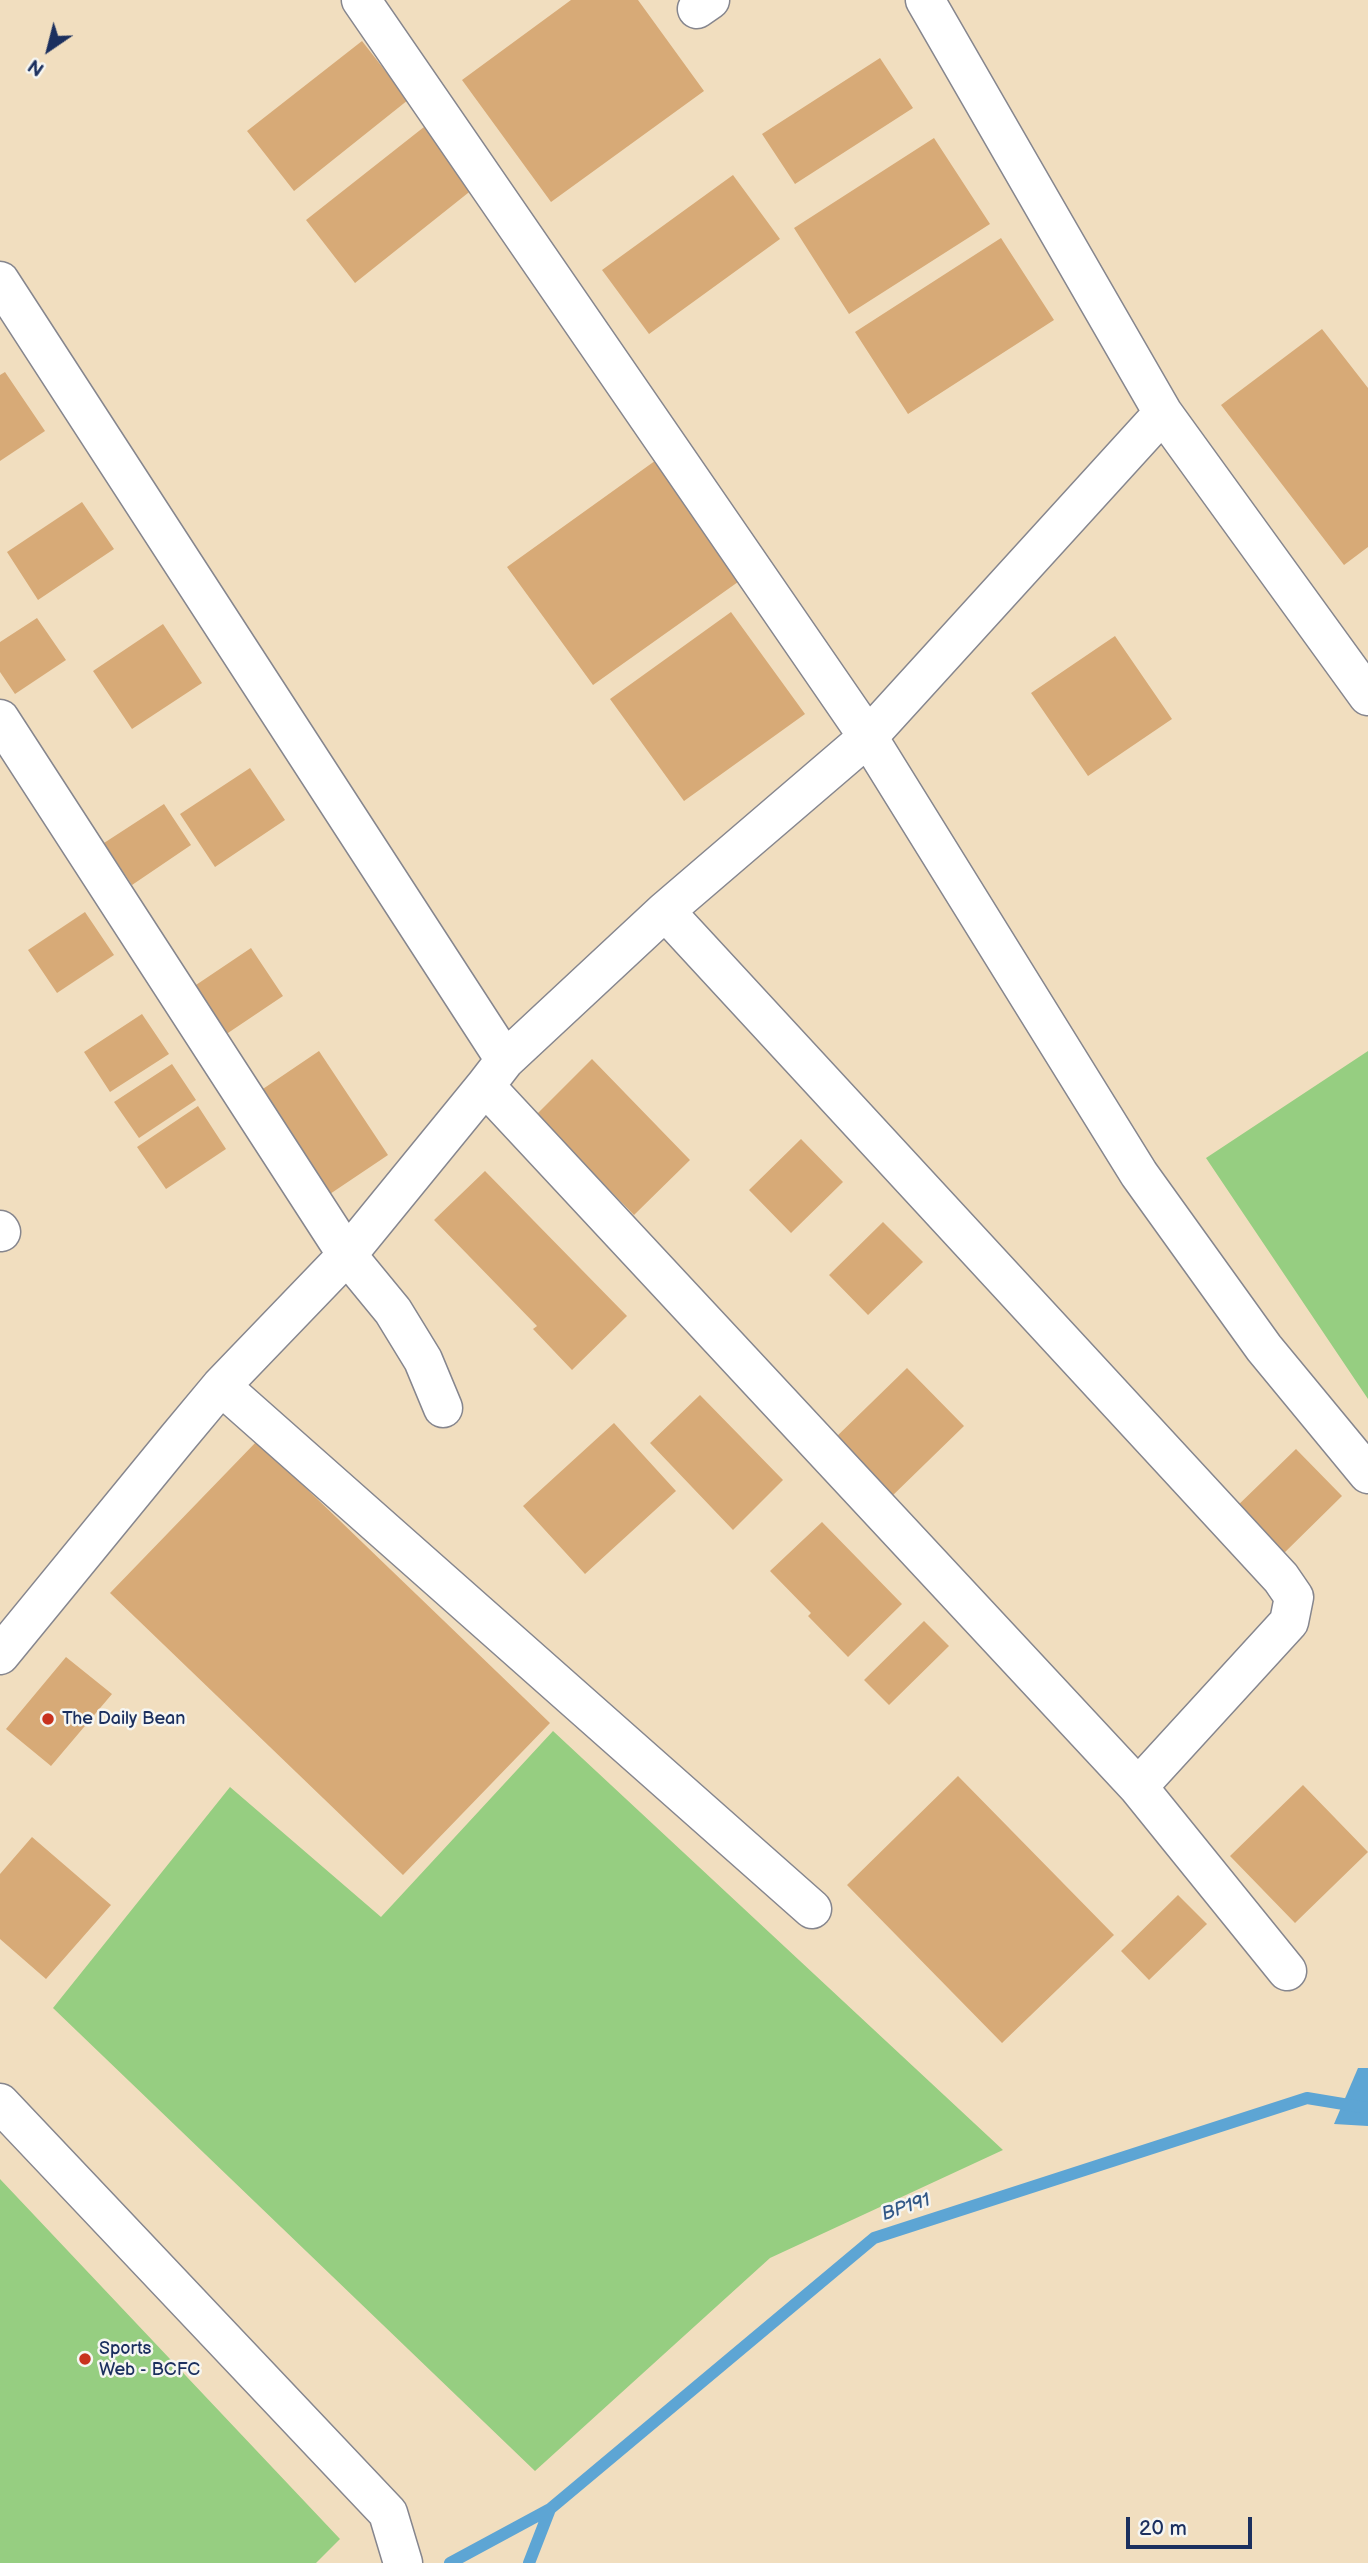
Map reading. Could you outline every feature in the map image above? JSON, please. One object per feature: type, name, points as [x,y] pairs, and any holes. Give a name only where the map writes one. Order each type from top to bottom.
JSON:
[{"type":"street","points":[[362,0],[868,737],[1139,1174],[1265,1348],[1368,1474]]},
{"type":"street","points":[[925,0],[1163,413],[1368,696]]},
{"type":"street","points":[[0,281],[495,1073],[1138,1787],[1287,1971]]},
{"type":"street","points":[[0,1655],[221,1387],[347,1255],[495,1073],[665,911],[868,737],[1163,413]]},
{"type":"street","points":[[0,719],[347,1255],[393,1311],[423,1360],[443,1408]]},
{"type":"street","points":[[665,911],[1252,1547],[1294,1597],[1289,1622],[1138,1787]]},
{"type":"street","points":[[221,1387],[813,1909]]},
{"type":"street","points":[[0,2103],[388,2512],[403,2562]]},
{"type":"green space","points":[[1368,1051],[1368,1399],[1206,1158]]},
{"type":"green space","points":[[553,1731],[1003,2150],[770,2258],[535,2471],[53,2008],[230,1787],[381,1917]]},
{"type":"green space","name":"Sports Web - BCFC","points":[[0,2179],[340,2539],[316,2563],[0,2563]]},
{"type":"water","points":[[1358,2068],[1368,2068],[1368,2126],[1334,2124]]},
{"type":"building","points":[[571,0],[638,0],[704,91],[551,202],[462,80]]},
{"type":"building","points":[[362,41],[408,100],[294,191],[247,131]]},
{"type":"building","points":[[880,58],[913,108],[795,184],[762,134]]},
{"type":"building","points":[[424,127],[473,189],[355,283],[306,220]]},
{"type":"building","points":[[934,138],[990,224],[849,314],[794,228]]},
{"type":"building","points":[[733,175],[780,239],[649,334],[602,270]]},
{"type":"building","points":[[1001,238],[1054,320],[908,414],[855,332]]},
{"type":"building","points":[[1322,329],[1368,388],[1368,547],[1344,565],[1221,405]]},
{"type":"building","points":[[5,372],[45,431],[0,461],[0,375]]},
{"type":"building","points":[[659,458],[745,577],[593,685],[507,567]]},
{"type":"building","points":[[82,502],[114,549],[38,600],[7,552]]},
{"type":"building","points":[[731,612],[805,714],[684,801],[610,699]]},
{"type":"building","points":[[37,618],[66,660],[15,694],[0,672],[0,642]]},
{"type":"building","points":[[163,624],[202,683],[132,729],[93,671]]},
{"type":"building","points":[[1115,636],[1172,719],[1088,776],[1031,693]]},
{"type":"building","points":[[250,768],[285,820],[215,867],[180,814]]},
{"type":"building","points":[[164,804],[191,845],[132,885],[104,843]]},
{"type":"building","points":[[85,912],[114,955],[57,993],[28,950]]},
{"type":"building","points":[[251,948],[283,996],[222,1037],[190,989]]},
{"type":"building","points":[[142,1014],[169,1054],[110,1092],[84,1052]]},
{"type":"building","points":[[319,1051],[388,1155],[324,1198],[254,1095]]},
{"type":"building","points":[[592,1059],[690,1160],[634,1215],[536,1115]]},
{"type":"building","points":[[172,1064],[196,1100],[139,1138],[114,1102]]},
{"type":"building","points":[[198,1106],[226,1149],[166,1189],[137,1147]]},
{"type":"building","points":[[801,1139],[843,1182],[791,1233],[749,1190]]},
{"type":"building","points":[[485,1171],[627,1316],[572,1370],[533,1329],[537,1326],[434,1220]]},
{"type":"building","points":[[883,1222],[923,1262],[868,1315],[829,1275]]},
{"type":"building","points":[[907,1368],[964,1426],[889,1499],[832,1441]]},
{"type":"building","points":[[700,1395],[783,1480],[733,1530],[650,1443]]},
{"type":"building","points":[[614,1423],[676,1491],[585,1574],[523,1506]]},
{"type":"building","points":[[257,1441],[550,1723],[403,1875],[110,1593]]},
{"type":"building","points":[[1296,1449],[1342,1496],[1279,1558],[1233,1510]]},
{"type":"building","points":[[822,1522],[902,1604],[848,1657],[808,1616],[811,1613],[770,1571]]},
{"type":"building","points":[[924,1621],[949,1646],[889,1705],[864,1680]]},
{"type":"building","points":[[66,1657],[112,1694],[51,1766],[6,1729]]},
{"type":"building","points":[[958,1776],[1114,1935],[1002,2043],[847,1885]]},
{"type":"building","points":[[1303,1785],[1368,1852],[1295,1923],[1230,1856]]},
{"type":"building","points":[[32,1837],[111,1905],[46,1979],[0,1939],[0,1874]]},
{"type":"building","points":[[1178,1895],[1207,1924],[1149,1980],[1121,1951]]},
{"type":"waterway","name":"BP191","points":[[529,2563],[550,2509],[874,2238],[1307,2098],[1368,2108]]},
{"type":"waterway","points":[[450,2563],[550,2509]]},
{"type":"place","name":"The Daily Bean","points":[[48,1719]]},
{"type":"place","name":"Sports Web - BCFC","points":[[85,2359]]}]
